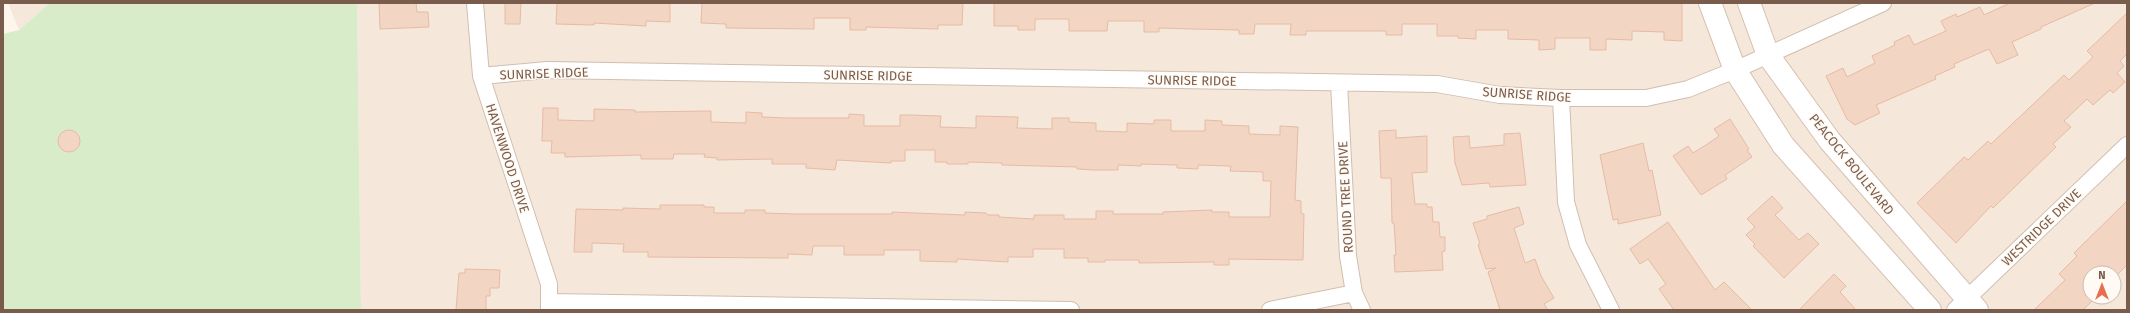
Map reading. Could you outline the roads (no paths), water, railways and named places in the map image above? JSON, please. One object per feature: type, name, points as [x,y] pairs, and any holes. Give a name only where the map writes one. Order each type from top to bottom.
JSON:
[{"type":"street","name":"HAVENWOOD DRIVE","points":[[475,3],[481,76],[549,284],[549,306]]},
{"type":"street","points":[[1710,3],[1735,70],[1783,145],[1930,310]]},
{"type":"street","name":"PEACOCK BOULEVARD","points":[[1748,3],[1768,55],[1830,141],[1966,306]]},
{"type":"street","name":"SUNRISE RIDGE","points":[[481,76],[547,70],[1437,84],[1500,95],[1561,98],[1646,98],[1688,89],[1735,70],[1883,3]]},
{"type":"street","name":"ROUND TREE DRIVE","points":[[1339,83],[1348,256],[1354,293],[1362,310]]},
{"type":"street","points":[[1561,98],[1566,202],[1578,245],[1611,310]]},
{"type":"street","name":"WESTRIDGE DRIVE","points":[[1966,306],[2127,145]]},
{"type":"street","points":[[1270,310],[1354,293]]},
{"type":"street","points":[[549,306],[1071,310]]}]
